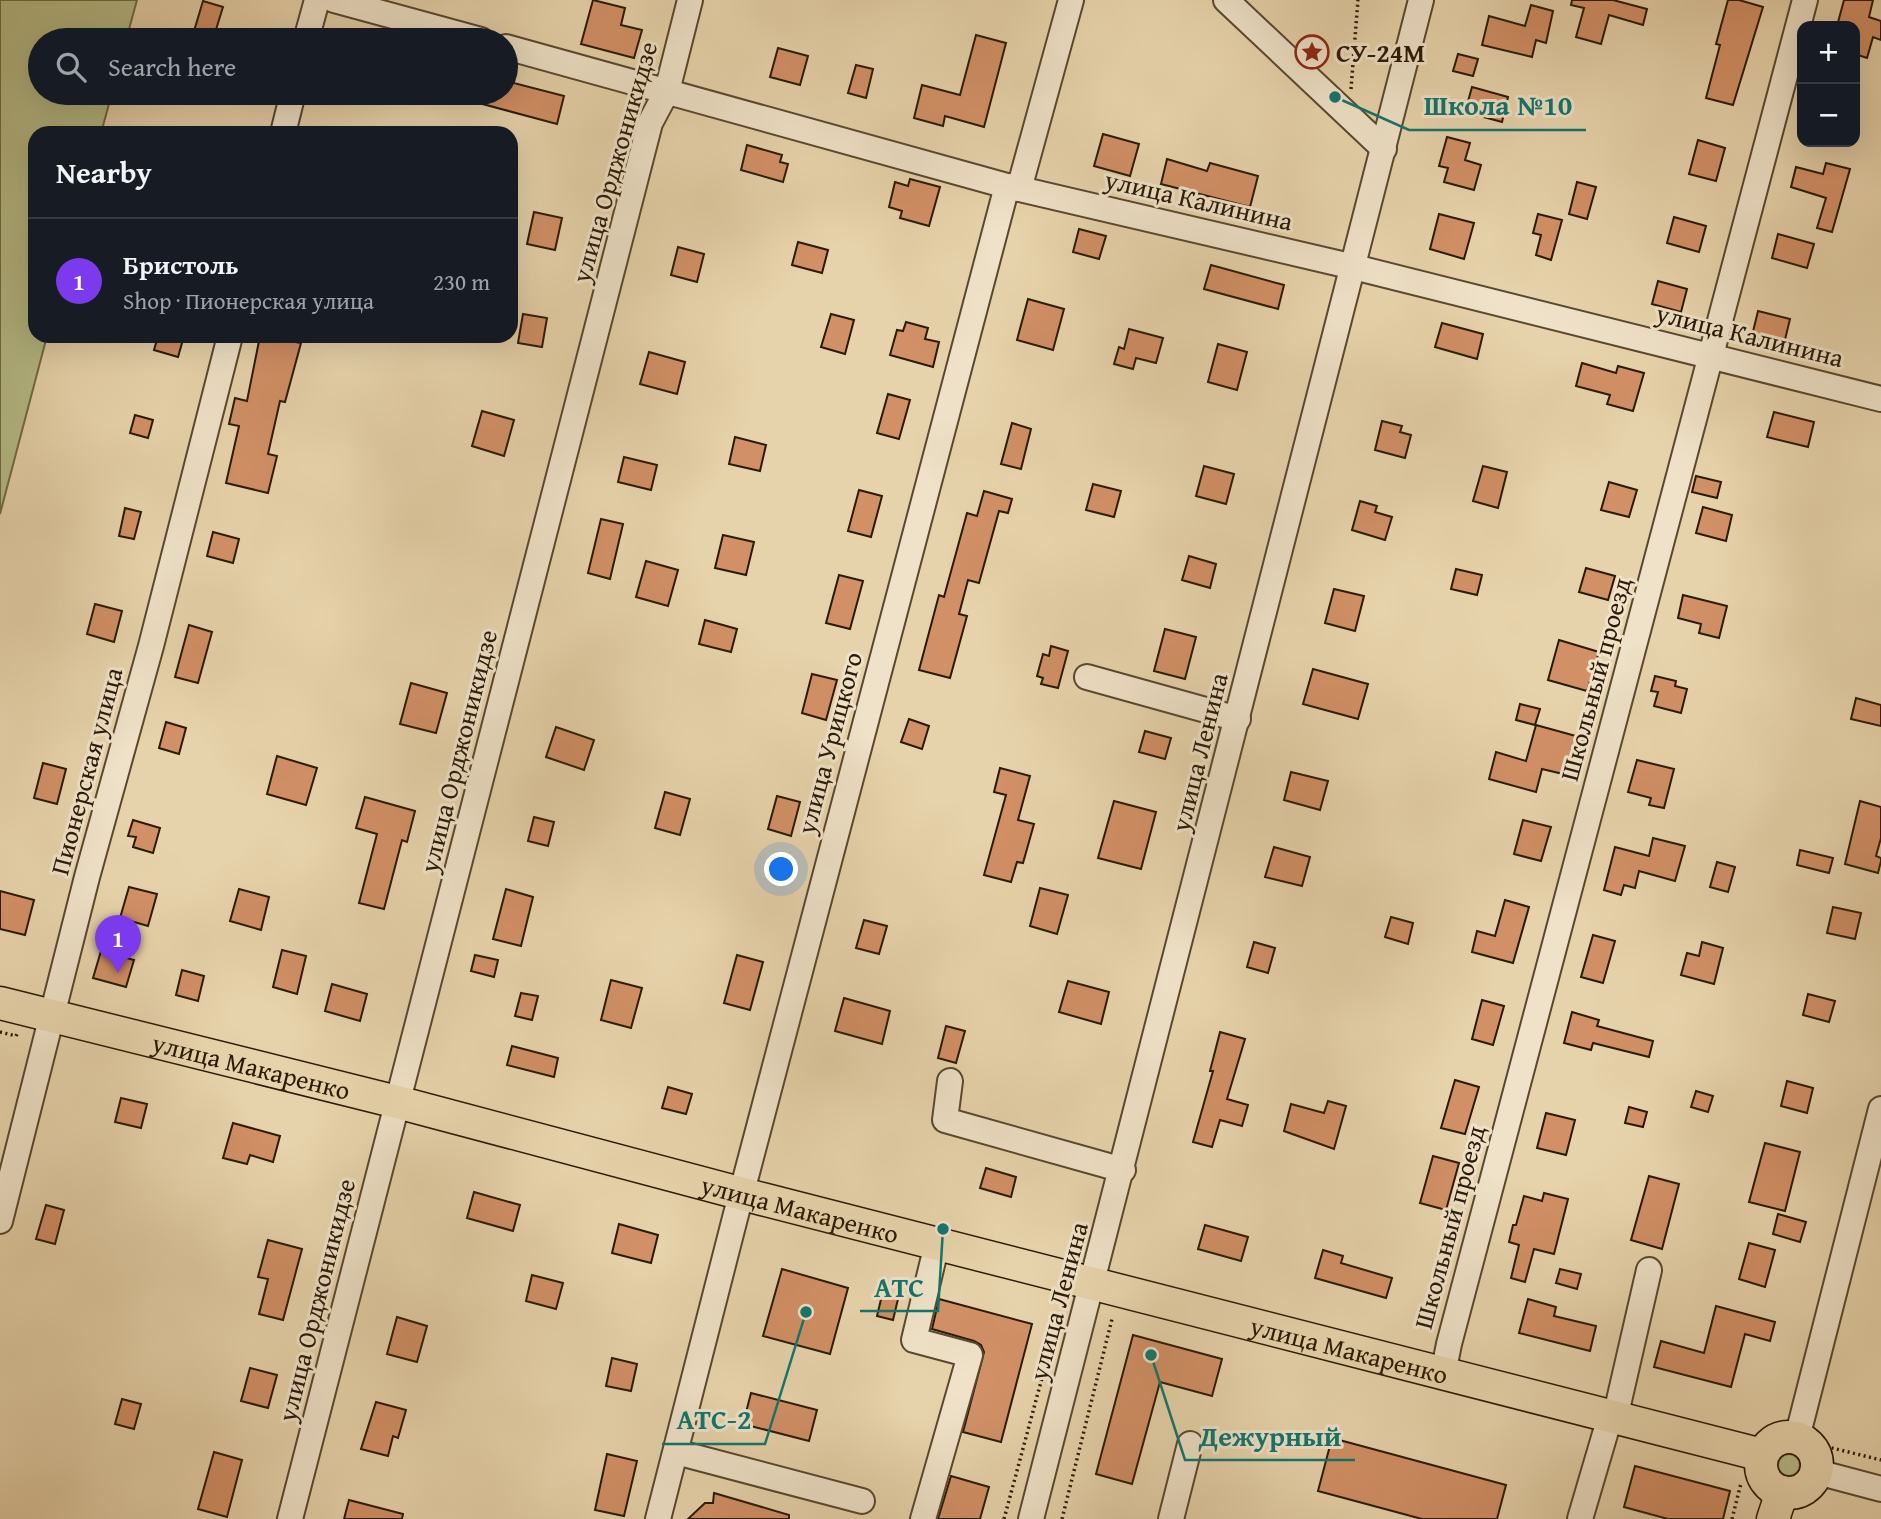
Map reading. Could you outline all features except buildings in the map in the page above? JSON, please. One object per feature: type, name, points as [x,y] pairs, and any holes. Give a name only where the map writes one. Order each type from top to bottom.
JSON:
[{"type":"main road","name":"улица Макаренко","points":[[0,1003],[397,1102],[741,1194],[1762,1455]]},
{"type":"main road","points":[[1799,1431],[1814,1451],[1816,1472],[1812,1482],[1777,1506],[1771,1487],[1763,1478],[1760,1467],[1762,1455],[1776,1440],[1799,1431]]},
{"type":"street","points":[[309,28],[317,0]]},
{"type":"street","points":[[334,0],[437,28]]},
{"type":"street","name":"улица Орджоникидзе","points":[[290,1519],[650,123],[667,91],[690,0]]},
{"type":"street","name":"улица Урицкого","points":[[658,1519],[741,1194],[1013,187],[1070,0]]},
{"type":"street","points":[[1226,0],[1384,149]]},
{"type":"street","name":"улица Ленина","points":[[1031,1519],[1422,0]]},
{"type":"street","name":"Школьный проезд","points":[[1443,1374],[1805,0]]},
{"type":"street","name":"улица Калинина","points":[[518,50],[1013,187],[1354,267],[1881,399]]},
{"type":"street","points":[[284,126],[290,105]]},
{"type":"street","name":"Пионерская улица","points":[[0,1222],[8,1161],[52,1016],[228,343]]},
{"type":"street","points":[[1087,677],[1238,719]]},
{"type":"street","points":[[950,1081],[945,1120],[1123,1170]]},
{"type":"street","points":[[1799,1431],[1881,1109]]},
{"type":"street","points":[[923,1519],[970,1355],[914,1340],[937,1244]]},
{"type":"street","points":[[1580,1519],[1612,1417],[1649,1270]]},
{"type":"street","points":[[1171,1519],[1190,1444]]},
{"type":"street","points":[[676,1452],[862,1501]]},
{"type":"street","points":[[1816,1472],[1881,1489]]},
{"type":"path","points":[[1349,116],[1358,0]]},
{"type":"path","points":[[1062,1519],[1112,1319]]},
{"type":"path","points":[[1004,1519],[1051,1346]]},
{"type":"path","points":[[1799,1431],[1828,1447],[1881,1460]]},
{"type":"path","points":[[1732,1519],[1741,1483]]},
{"type":"green space","points":[[0,0],[137,0],[129,28],[28,28],[28,105],[109,105],[103,126],[28,126],[28,343],[45,343],[0,514]]},
{"type":"green space","points":[[1789,1454],[1797,1457],[1800,1465],[1797,1473],[1789,1476],[1781,1473],[1778,1465],[1781,1457]]},
{"type":"place","name":"СУ-24М","points":[[1312,52]]},
{"type":"place","name":"Школа №10","points":[[1335,97]]},
{"type":"place","name":"Бристоль","points":[[118,973]]},
{"type":"place","name":"АТС","points":[[943,1229]]},
{"type":"place","name":"АТС-2","points":[[806,1312]]},
{"type":"place","name":"Дежурный","points":[[1151,1355]]}]
